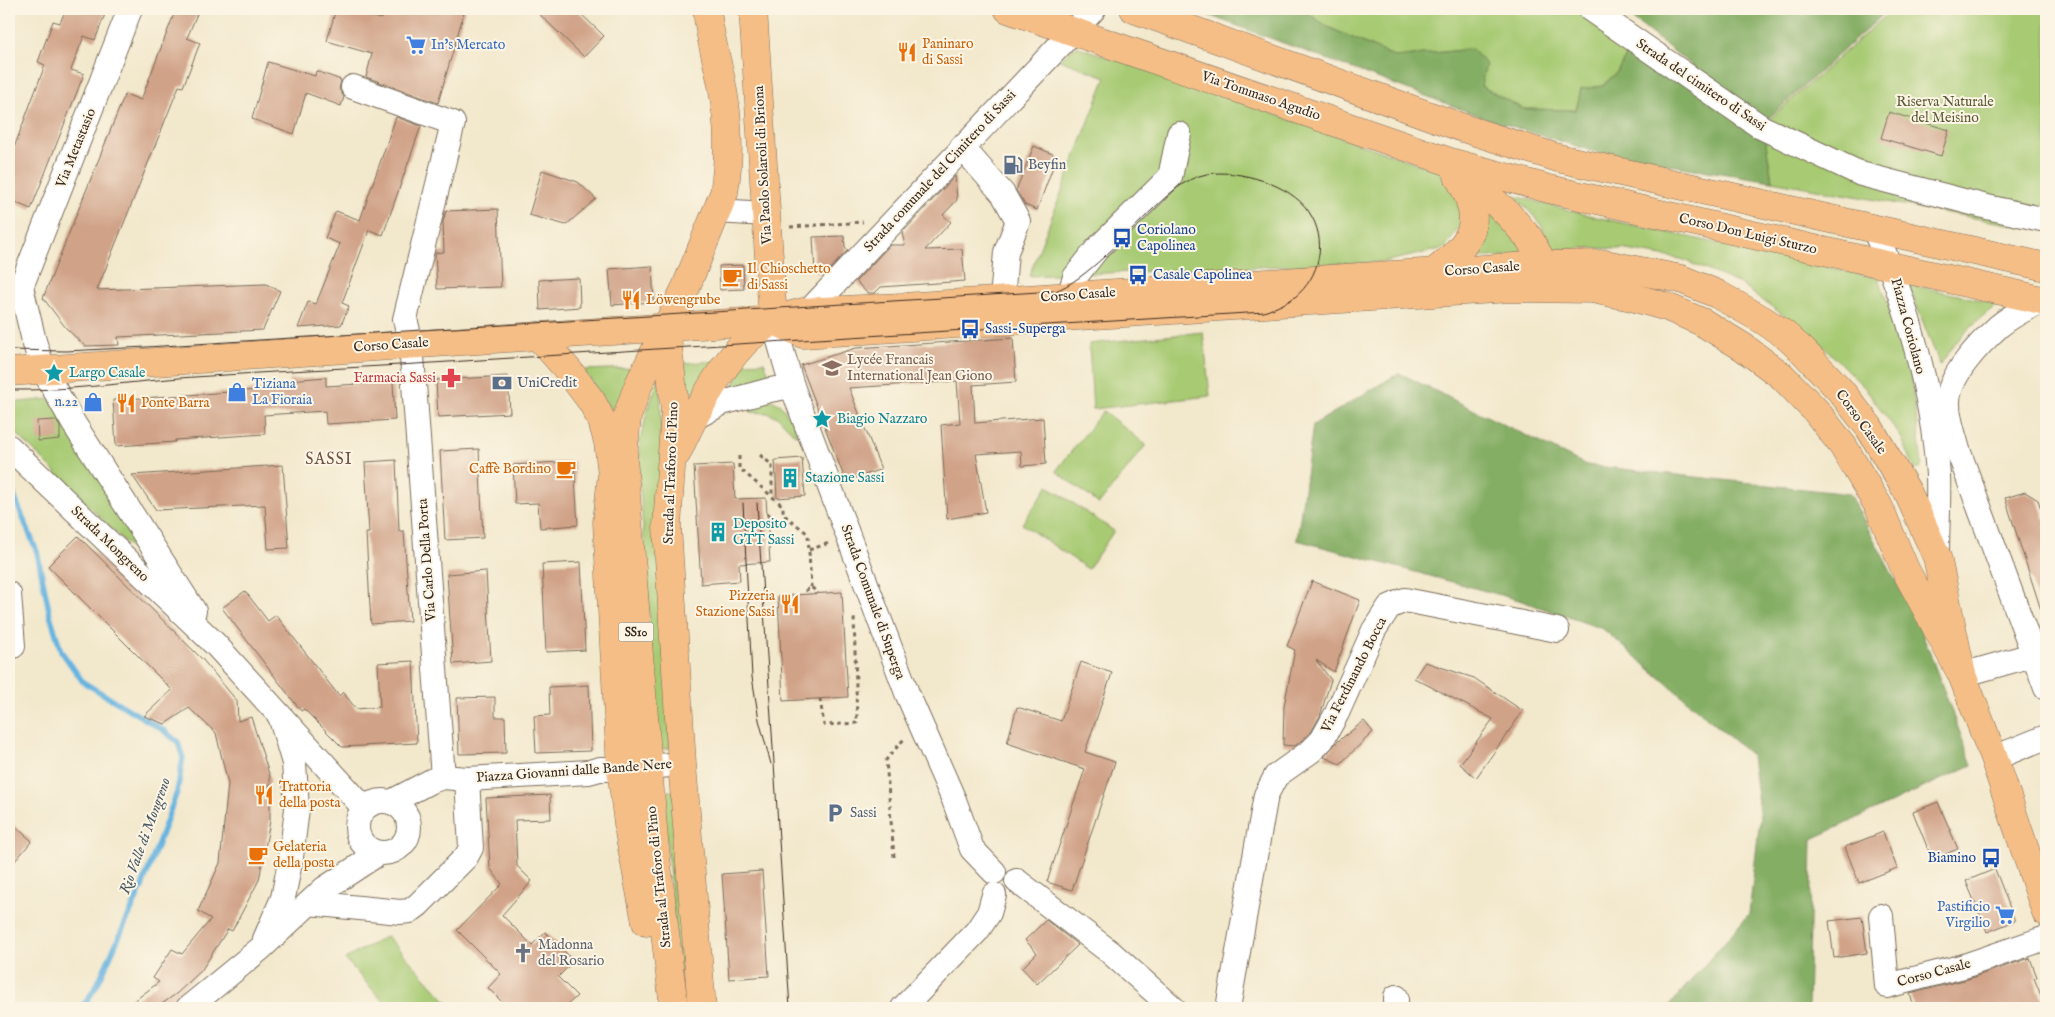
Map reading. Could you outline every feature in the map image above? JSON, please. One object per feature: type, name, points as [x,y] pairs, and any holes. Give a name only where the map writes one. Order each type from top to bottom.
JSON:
[{"type":"main road","name":"Via Paolo Solaroli di Briona","points":[[753,9],[776,220],[773,320]]},
{"type":"main road","points":[[758,58],[765,9]]},
{"type":"main road","name":"Via Tommaso Agudio","points":[[1008,9],[1450,162]]},
{"type":"main road","points":[[1134,9],[1466,129],[1558,158],[2046,266]]},
{"type":"main road","points":[[666,328],[686,287],[724,192],[729,152],[722,86],[706,14]]},
{"type":"main road","points":[[1450,162],[1507,213],[1529,238],[1544,265],[1576,288]]},
{"type":"main road","points":[[1433,272],[1464,246],[1473,222],[1474,209],[1468,193],[1450,162]]},
{"type":"main road","name":"Corso Don Luigi Sturzo","points":[[1450,162],[1549,189],[2044,301]]},
{"type":"main road","name":"Corso Casale","points":[[9,372],[773,320],[808,312],[1544,265],[1605,264],[1681,279],[1717,294],[1784,334],[1822,370],[1869,427],[1908,493],[1937,557],[1962,675]]},
{"type":"main road","name":"Corso Casale","points":[[773,320],[803,334],[1510,288],[1576,288],[1592,289],[1632,297],[1667,307],[1702,322],[1743,347],[1782,376],[1816,411],[1844,446],[1880,507],[1905,570],[1962,675],[1994,758],[2046,912]]},
{"type":"main road","points":[[671,466],[694,418],[724,369],[743,345],[773,320]]},
{"type":"main road","name":"Strada al Traforo di Pino","points":[[666,328],[638,386],[627,418],[623,458],[658,877],[674,1008]]},
{"type":"main road","name":"Strada al Traforo di Pino","points":[[666,328],[675,410],[667,526],[682,764],[702,1008]]},
{"type":"main road","name":"SS10","points":[[538,336],[568,370],[592,402],[602,421],[608,442],[612,474],[625,498]]},
{"type":"main road","points":[[624,442],[612,474],[607,522],[621,769],[629,832],[661,1008]]},
{"type":"street","name":"Via Metastasio","points":[[15,292],[130,9]]},
{"type":"street","points":[[1073,30],[1094,9]]},
{"type":"street","name":"Strada del cimitero di Sassi","points":[[1590,9],[1761,127],[1861,174],[1986,207],[2046,220]]},
{"type":"street","name":"Strada comunale del Cimitero di Sassi","points":[[808,312],[1073,30]]},
{"type":"street","name":"Via Carlo Della Porta","points":[[353,87],[453,123],[405,319],[411,344],[437,779]]},
{"type":"street","points":[[1069,296],[1075,278],[1097,249],[1170,177],[1179,134]]},
{"type":"street","points":[[962,147],[1003,194],[1018,221],[1006,252],[1002,300]]},
{"type":"street","points":[[717,211],[776,220]]},
{"type":"street","name":"Piazza Coriolano","points":[[1874,229],[1891,266],[1914,340],[1932,426],[1938,476],[1937,557]]},
{"type":"street","points":[[15,292],[43,369]]},
{"type":"street","points":[[1958,450],[1932,426],[1948,400],[1958,370],[2000,326],[2016,314],[2044,301]]},
{"type":"street","name":"Strada Comunale di Superga","points":[[773,320],[792,386],[907,693],[954,800],[972,849],[994,884]]},
{"type":"street","name":"Strada Mongreno","points":[[43,369],[74,424],[215,644]]},
{"type":"street","points":[[694,418],[722,404],[770,390],[792,386]]},
{"type":"street","points":[[1948,400],[1949,418],[1958,450],[2040,653],[2046,688]]},
{"type":"street","name":"Strada Mongreno","points":[[11,456],[215,644],[364,808]]},
{"type":"street","points":[[9,594],[13,629],[13,646],[9,648]]},
{"type":"street","name":"Via Ferdinando Bocca","points":[[1228,1008],[1266,795],[1276,776],[1311,751],[1322,740],[1337,712],[1374,630],[1389,607],[1405,600],[1558,630]]},
{"type":"street","points":[[1962,675],[2040,653]]},
{"type":"street","name":"Strada Mongreno","points":[[260,949],[283,898],[291,857],[297,809],[294,763],[280,715]]},
{"type":"street","points":[[1994,758],[2046,737]]},
{"type":"street","name":"Piazza Giovanni dalle Bande Nere","points":[[437,779],[589,772],[600,769],[682,764]]},
{"type":"street","points":[[400,810],[437,779]]},
{"type":"street","name":"Piazza Giovanni dalle Bande Nere","points":[[316,896],[400,912],[410,911],[418,905],[466,857],[471,848],[467,779]]},
{"type":"street","points":[[382,800],[400,810],[410,827],[404,844],[388,854],[378,853],[365,847],[357,834],[359,816],[364,808],[382,800]]},
{"type":"street","points":[[316,896],[357,834]]},
{"type":"street","points":[[316,896],[378,853]]},
{"type":"street","points":[[994,884],[1002,898],[1010,896],[1016,890],[1017,881],[1110,952],[1174,1008]]},
{"type":"street","points":[[903,1008],[977,931],[989,913],[994,884]]},
{"type":"street","name":"Strada Mongreno","points":[[188,1008],[260,949],[316,896]]},
{"type":"street","name":"Corso Casale","points":[[1881,916],[1887,986],[1964,966],[2046,938]]},
{"type":"path","points":[[776,220],[872,221]]},
{"type":"path","points":[[760,454],[772,465],[772,497]]},
{"type":"path","points":[[739,456],[739,468],[783,506],[783,514],[808,534],[810,587]]},
{"type":"path","points":[[767,513],[783,527],[790,519]]},
{"type":"path","points":[[809,550],[817,547]]},
{"type":"path","points":[[805,591],[810,587]]},
{"type":"path","points":[[810,587],[818,593]]},
{"type":"path","points":[[820,699],[824,725],[857,723],[854,612],[874,604]]},
{"type":"path","points":[[886,760],[894,857]]},
{"type":"green space","points":[[1192,9],[1305,9],[1306,12],[1328,27],[1395,57],[1472,49],[1486,64],[1481,86],[1523,109],[1576,110],[1581,89],[1603,86],[1617,72],[1633,43],[1764,131],[1772,181],[1605,155],[1482,117]]},
{"type":"green space","points":[[1305,9],[1584,9],[1633,43],[1617,72],[1602,86],[1581,89],[1576,110],[1523,109],[1481,86],[1472,49],[1395,57],[1328,27],[1306,12]]},
{"type":"green space","points":[[1620,9],[1889,9],[1764,122]]},
{"type":"green space","name":"Riserva Naturale del Meisino","points":[[1893,9],[2046,9],[2046,231],[1772,181],[1763,125]]},
{"type":"green space","points":[[1076,46],[1442,172],[1456,184],[1466,217],[1445,248],[1384,262],[1029,276],[1106,77],[1059,60]]},
{"type":"green space","points":[[1515,196],[1596,217],[1879,278],[1910,369],[1922,464],[1920,469],[1915,469],[1901,437],[1865,388],[1814,337],[1740,284],[1681,259],[1621,249],[1583,248],[1553,251],[1540,223]]},
{"type":"green space","points":[[1483,198],[1529,255],[1465,258]]},
{"type":"green space","points":[[1908,284],[1998,304],[1966,332],[1953,346],[1940,365]]},
{"type":"green space","points":[[1203,332],[1210,396],[1093,409],[1089,344]]},
{"type":"green space","points":[[717,361],[697,394],[685,385],[685,363]]},
{"type":"green space","points":[[764,362],[771,378],[730,391],[745,363]]},
{"type":"green space","points":[[635,368],[618,421],[584,370]]},
{"type":"green space","points":[[1399,373],[1586,465],[1850,494],[1920,627],[1972,765],[1812,839],[1808,1008],[1667,1008],[1749,914],[1760,819],[1752,756],[1603,629],[1519,600],[1297,540],[1313,425]]},
{"type":"green space","points":[[660,375],[670,748],[659,749],[639,475],[640,440],[648,408]]},
{"type":"green space","points":[[50,399],[145,549],[142,559],[9,426],[9,403]]},
{"type":"green space","points":[[771,400],[781,405],[800,434],[795,435],[778,417],[767,413],[751,412],[747,403]]},
{"type":"green space","points":[[1103,411],[1146,445],[1099,504],[1056,471]]},
{"type":"green space","points":[[1048,486],[1114,531],[1088,569],[1022,524]]},
{"type":"green space","points":[[662,791],[674,791],[688,1008],[682,1008]]},
{"type":"green space","points":[[387,936],[453,1008],[389,1008],[345,959]]},
{"type":"building","points":[[66,9],[107,9],[95,40],[84,36],[71,70],[84,74],[31,209],[9,200],[9,161],[45,65],[38,62],[53,21],[60,23]]},
{"type":"building","points":[[176,9],[199,9],[187,38],[200,43],[183,87],[179,86],[97,290],[266,284],[280,291],[263,330],[118,337],[119,345],[85,346],[66,328],[43,298],[125,94],[141,100]]},
{"type":"building","points":[[336,9],[345,9],[381,19],[383,9],[465,9],[438,103],[366,77],[372,54],[327,41]]},
{"type":"building","points":[[534,9],[576,9],[604,36],[584,57]]},
{"type":"building","points":[[268,62],[315,76],[316,71],[341,80],[339,89],[344,97],[341,106],[306,93],[294,134],[252,119]]},
{"type":"building","points":[[1889,112],[1949,130],[1941,156],[1881,138]]},
{"type":"building","points":[[396,117],[421,126],[383,235],[369,230],[342,303],[349,306],[341,325],[298,328],[308,302],[316,304],[340,244],[325,238],[336,211],[360,220]]},
{"type":"building","points":[[1034,146],[1057,156],[1037,210],[1025,205],[1016,190]]},
{"type":"building","points":[[542,170],[578,182],[596,199],[566,225],[529,215]]},
{"type":"building","points":[[955,176],[957,200],[943,215],[951,222],[925,250],[962,249],[965,281],[881,287],[875,293],[867,293],[856,281],[890,245],[905,245],[902,233]]},
{"type":"building","points":[[498,209],[501,287],[437,289],[435,253],[444,252],[443,222],[446,211]]},
{"type":"building","points":[[844,236],[845,247],[848,250],[828,271],[815,273],[813,237]]},
{"type":"building","name":"Il Chioschetto di Sassi","points":[[743,265],[744,289],[720,290],[719,266]]},
{"type":"building","points":[[652,266],[654,302],[612,305],[609,269]]},
{"type":"building","points":[[579,278],[580,307],[540,310],[539,280]]},
{"type":"building","points":[[1013,338],[1016,382],[973,385],[975,423],[1043,418],[1046,464],[1022,466],[1021,451],[976,454],[986,512],[947,519],[941,425],[960,423],[957,381],[849,388],[881,469],[846,482],[801,365],[856,348]]},
{"type":"building","points":[[508,376],[510,413],[438,417],[436,380]]},
{"type":"building","points":[[326,377],[326,386],[393,382],[395,420],[326,424],[325,411],[264,415],[265,434],[116,446],[113,400],[289,388],[289,380]]},
{"type":"building","points":[[56,420],[60,427],[60,439],[38,441],[37,421]]},
{"type":"building","points":[[479,449],[483,538],[445,540],[440,451]]},
{"type":"building","name":"Stazione Sassi","points":[[802,458],[805,496],[777,498],[775,460]]},
{"type":"building","points":[[396,460],[399,531],[404,531],[410,621],[371,624],[366,533],[369,533],[365,462]]},
{"type":"building","points":[[574,461],[578,525],[540,528],[538,503],[515,504],[513,465]]},
{"type":"building","name":"Deposito GTT Sassi","points":[[733,464],[735,499],[766,498],[770,562],[739,564],[740,581],[701,584],[694,466]]},
{"type":"building","points":[[283,465],[289,548],[268,549],[265,505],[156,510],[132,475]]},
{"type":"building","points":[[2025,492],[2038,500],[2046,523],[2046,616],[2043,616],[2005,498]]},
{"type":"building","points":[[78,536],[203,660],[237,701],[238,721],[251,717],[270,777],[270,821],[259,880],[232,931],[228,929],[201,971],[176,994],[156,1008],[125,1008],[159,982],[153,978],[172,949],[182,954],[211,919],[198,911],[220,863],[228,784],[216,733],[189,708],[165,724],[144,716],[172,690],[48,566]]},
{"type":"building","points":[[581,562],[585,650],[546,652],[542,564]]},
{"type":"building","points":[[486,571],[491,661],[453,664],[447,574]]},
{"type":"building","points":[[1312,581],[1360,600],[1334,672],[1316,660],[1331,680],[1320,716],[1311,732],[1295,746],[1283,745],[1284,706],[1295,650],[1287,646]]},
{"type":"building","points":[[245,591],[268,621],[276,615],[339,696],[343,692],[356,709],[380,707],[378,663],[413,661],[417,743],[342,747],[304,709],[301,711],[222,608]]},
{"type":"building","points":[[842,592],[848,697],[783,701],[778,596]]},
{"type":"building","points":[[1081,662],[1112,673],[1085,752],[1115,762],[1072,890],[1047,882],[1085,769],[1007,743],[1017,707],[1061,721]]},
{"type":"building","points":[[1425,662],[1474,678],[1523,711],[1476,778],[1460,764],[1493,719],[1414,678]]},
{"type":"building","points":[[589,685],[591,751],[536,753],[534,716],[550,715],[549,687]]},
{"type":"building","points":[[495,697],[495,717],[505,717],[506,753],[459,754],[457,698]]},
{"type":"building","points":[[1364,721],[1373,732],[1340,764],[1324,757],[1337,742]]},
{"type":"building","name":"Madonna del Rosario","points":[[550,795],[551,819],[515,820],[517,866],[532,881],[502,915],[532,945],[545,932],[574,961],[558,977],[577,996],[564,1008],[508,1008],[488,988],[501,974],[457,930],[502,884],[490,868],[486,798]]},
{"type":"building","points":[[1938,802],[1958,849],[1932,859],[1913,812]]},
{"type":"building","points":[[9,821],[32,841],[9,868]]},
{"type":"building","points":[[1883,832],[1897,868],[1859,883],[1845,847]]},
{"type":"building","points":[[1995,869],[2015,921],[1987,932],[1966,881]]},
{"type":"building","points":[[762,871],[769,976],[729,979],[722,874]]},
{"type":"building","points":[[1862,917],[1867,953],[1834,958],[1829,921]]},
{"type":"building","points":[[1046,920],[1078,945],[1037,984],[1022,968],[1037,953],[1025,940]]},
{"type":"building","points":[[2030,958],[2037,977],[2034,978],[2046,1008],[1914,1008],[1910,994],[1968,979]]},
{"type":"waterway","name":"Rio Valle di Mongreno","points":[[10,486],[37,552],[50,615],[61,651],[83,682],[163,730],[178,742],[183,758],[177,792],[142,887],[98,983],[87,1001],[79,1008]]},
{"type":"tram line","points":[[9,350],[66,351],[146,347],[1055,291],[1067,286],[1093,267],[1178,187],[1192,179],[1207,174],[1220,173],[1248,176],[1277,186],[1290,194],[1301,202],[1309,212],[1315,223],[1320,246],[1319,258],[1315,269],[1304,289],[1287,302],[1264,312],[206,376],[72,388],[9,390]]},
{"type":"tram line","points":[[743,503],[752,677],[759,720],[771,764]]},
{"type":"tram line","points":[[757,503],[790,1008]]},
{"type":"place","name":"In's Mercato","points":[[416,45]]},
{"type":"place","name":"Paninaro di Sassi","points":[[907,52]]},
{"type":"place","name":"Beyfin","points":[[1013,165]]},
{"type":"place","name":"Coriolano Capolinea","points":[[1122,238]]},
{"type":"place","name":"Casale Capolinea","points":[[1138,275]]},
{"type":"place","name":"Il Chioschetto di Sassi","points":[[732,277]]},
{"type":"place","name":"Löwengrube","points":[[631,300]]},
{"type":"place","name":"Sassi-Superga","points":[[970,329]]},
{"type":"place","name":"Lycée Francais International Jean Giono","points":[[832,368]]},
{"type":"place","name":"Largo Casale","points":[[54,373]]},
{"type":"place","name":"Farmacia Sassi","points":[[451,378]]},
{"type":"place","name":"UniCredit","points":[[502,383]]},
{"type":"place","name":"Tiziana La Fioraia","points":[[237,392]]},
{"type":"place","name":"n.22","points":[[93,402]]},
{"type":"place","name":"Ponte Barra","points":[[126,403]]},
{"type":"place","name":"Biagio Nazzaro","points":[[822,419]]},
{"type":"place","name":"Caffè Bordino","points":[[566,469]]},
{"type":"place","name":"Stazione Sassi","points":[[790,478]]},
{"type":"place","name":"Deposito GTT Sassi","points":[[718,532]]},
{"type":"place","name":"Pizzeria Stazione Sassi","points":[[790,604]]},
{"type":"place","name":"Trattoria della posta","points":[[264,795]]},
{"type":"place","name":"Sassi","points":[[835,813]]},
{"type":"place","name":"Gelateria della posta","points":[[258,855]]},
{"type":"place","name":"Biamino","points":[[1991,858]]},
{"type":"place","name":"Pastificio Virgilio","points":[[2005,915]]},
{"type":"place","name":"Madonna del Rosario","points":[[523,953]]},
{"type":"district","name":"SASSI","points":[[329,460]]}]
